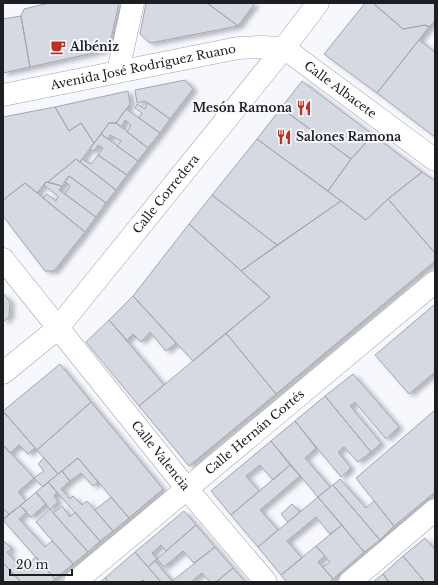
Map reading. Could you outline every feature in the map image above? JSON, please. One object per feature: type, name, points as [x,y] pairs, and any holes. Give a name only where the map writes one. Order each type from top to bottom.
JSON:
[{"type":"street","points":[[118,71],[133,3]]},
{"type":"street","name":"Calle Corredera","points":[[3,374],[57,329],[284,48],[318,3]]},
{"type":"street","name":"Avenida José Rodríguez Ruano","points":[[3,95],[238,48],[261,46],[284,48]]},
{"type":"street","name":"Calle Albacete","points":[[284,48],[435,160]]},
{"type":"street","name":"Calle Valencia","points":[[3,259],[57,329],[187,489],[266,582]]},
{"type":"street","name":"Calle Hernán Cortés","points":[[75,582],[435,282]]},
{"type":"street","points":[[350,582],[435,510]]},
{"type":"building","points":[[49,3],[119,3],[110,43],[102,51],[30,67],[21,16],[24,9]]},
{"type":"building","points":[[146,3],[207,3],[238,26],[150,43],[140,34]]},
{"type":"building","points":[[207,3],[255,3],[238,26]]},
{"type":"building","points":[[365,3],[373,3],[403,29],[425,25],[429,27],[377,93],[324,54]]},
{"type":"building","points":[[373,3],[435,3],[435,20],[429,27],[425,25],[403,29]]},
{"type":"building","points":[[21,16],[30,67],[3,73],[3,19]]},
{"type":"building","points":[[419,40],[435,52],[435,137],[377,93]]},
{"type":"building","points":[[185,80],[193,89],[170,119],[145,101],[137,103],[135,90]]},
{"type":"building","points":[[302,81],[373,135],[351,159],[281,108]]},
{"type":"building","points":[[128,91],[130,104],[116,123],[109,123],[94,143],[81,123],[69,131],[55,107]]},
{"type":"building","points":[[148,103],[170,119],[160,133],[139,118],[142,113],[135,108],[137,104],[145,109]]},
{"type":"building","points":[[55,107],[69,131],[81,123],[94,143],[80,162],[76,159],[48,182],[46,182],[37,193],[25,183],[3,200],[3,117]]},
{"type":"building","points":[[281,108],[351,159],[328,191],[257,139]]},
{"type":"building","points":[[126,109],[160,133],[148,148],[127,132],[131,125],[125,120],[121,127],[116,123]]},
{"type":"building","points":[[109,123],[116,123],[148,148],[138,161],[117,146],[121,141],[110,135],[108,139],[101,134]]},
{"type":"building","points":[[101,134],[138,161],[127,175],[98,155],[103,148],[98,145],[94,151],[90,149]]},
{"type":"building","points":[[373,135],[422,172],[388,199],[366,220],[328,191],[351,159]]},
{"type":"building","points":[[257,139],[341,201],[277,245],[212,195]]},
{"type":"building","points":[[98,155],[127,175],[116,190],[80,162],[82,159],[91,164]]},
{"type":"building","points":[[76,159],[116,190],[106,203],[69,176],[62,186],[48,182]]},
{"type":"building","points":[[422,172],[435,181],[435,253],[388,199]]},
{"type":"building","points":[[69,176],[106,203],[96,217],[65,194],[70,186],[65,181]]},
{"type":"building","points":[[46,182],[62,186],[59,190],[96,217],[85,232],[43,198],[47,194],[56,201],[58,196],[44,185]]},
{"type":"building","points":[[25,183],[85,232],[54,271],[45,271],[3,216],[3,200]]},
{"type":"building","points":[[212,195],[277,245],[241,271],[189,224]]},
{"type":"building","points":[[388,199],[435,253],[435,261],[276,394],[226,333],[270,297],[241,271],[341,201],[366,220]]},
{"type":"building","points":[[189,224],[270,297],[193,361],[133,296]]},
{"type":"building","points":[[3,293],[10,302],[9,317],[3,322]]},
{"type":"building","points":[[133,296],[176,343],[166,351],[150,332],[141,342],[133,334],[127,340],[109,320]]},
{"type":"building","points":[[435,304],[435,372],[409,394],[375,355]]},
{"type":"building","points":[[109,320],[164,385],[139,406],[86,342]]},
{"type":"building","points":[[226,333],[276,394],[189,466],[139,406]]},
{"type":"building","points":[[60,364],[91,402],[37,450],[3,411]]},
{"type":"building","points":[[353,374],[399,427],[386,439],[355,402],[350,406],[381,443],[371,452],[325,396]]},
{"type":"building","points":[[325,396],[371,452],[358,462],[344,447],[338,452],[351,468],[341,477],[295,421]]},
{"type":"building","points":[[91,402],[163,489],[129,518],[78,458],[58,474],[37,450]]},
{"type":"building","points":[[435,410],[435,492],[394,526],[356,478]]},
{"type":"building","points":[[3,411],[35,448],[28,454],[19,445],[10,453],[3,445]]},
{"type":"building","points":[[295,421],[316,448],[305,458],[330,487],[318,497],[271,441]]},
{"type":"building","points":[[271,441],[290,465],[273,480],[260,465],[246,476],[259,491],[231,515],[211,491]]},
{"type":"building","points":[[3,445],[34,478],[18,492],[26,501],[9,514],[3,508]]},
{"type":"building","points":[[44,458],[58,474],[43,487],[34,478],[44,471],[38,464]]},
{"type":"building","points":[[78,458],[98,482],[93,486],[81,473],[70,481],[62,471]]},
{"type":"building","points":[[290,465],[300,476],[260,510],[278,530],[258,547],[231,515]]},
{"type":"building","points":[[62,471],[70,481],[61,489],[70,499],[73,496],[82,505],[87,501],[113,531],[100,541],[48,482]]},
{"type":"building","points":[[340,479],[366,508],[374,501],[394,526],[380,540],[333,485]]},
{"type":"building","points":[[48,482],[57,492],[54,496],[58,502],[50,509],[36,492]]},
{"type":"building","points":[[333,485],[380,540],[364,552],[318,497]]},
{"type":"building","points":[[36,492],[46,504],[31,517],[20,506]]},
{"type":"building","points":[[111,497],[129,518],[113,531],[95,510]]},
{"type":"building","points":[[318,497],[342,525],[330,534],[316,517],[287,541],[302,558],[281,575],[258,547]]},
{"type":"building","points":[[292,504],[300,512],[288,522],[281,514]]},
{"type":"building","points":[[20,506],[27,512],[19,519],[45,547],[52,541],[73,564],[55,579],[3,520]]},
{"type":"building","points":[[62,506],[70,517],[75,512],[100,541],[88,552],[53,513]]},
{"type":"building","points":[[3,508],[9,514],[3,519]]},
{"type":"building","points":[[50,509],[88,552],[73,564],[36,522]]},
{"type":"building","points":[[184,511],[196,525],[166,551],[161,545],[152,553],[157,559],[148,567],[135,552]]},
{"type":"building","points":[[196,525],[215,547],[194,563],[183,551],[164,567],[157,559]]},
{"type":"building","points":[[342,525],[364,552],[333,579],[323,567],[330,562],[316,546]]},
{"type":"building","points":[[425,538],[435,550],[435,582],[425,582],[403,556]]},
{"type":"building","points":[[3,540],[12,549],[7,552],[22,569],[36,557],[55,579],[51,582],[21,582],[3,563]]},
{"type":"building","points":[[316,546],[325,556],[318,562],[333,579],[329,582],[287,582],[281,575]]},
{"type":"building","points":[[215,547],[233,568],[216,582],[210,582],[202,573],[191,582],[171,582]]},
{"type":"building","points":[[135,552],[161,582],[145,582],[143,580],[140,582],[109,582],[105,578]]},
{"type":"building","points":[[403,556],[425,582],[389,582],[383,574]]},
{"type":"building","points":[[155,561],[172,581],[171,582],[161,582],[148,567]]},
{"type":"building","points":[[3,563],[21,582],[3,582]]},
{"type":"building","points":[[233,568],[245,582],[216,582]]},
{"type":"building","points":[[383,574],[389,582],[373,582]]},
{"type":"building","points":[[105,578],[109,582],[100,582]]},
{"type":"place","name":"Albéniz","points":[[58,47]]},
{"type":"place","name":"Mesón Ramona","points":[[304,108]]},
{"type":"place","name":"Salones Ramona","points":[[284,137]]}]
